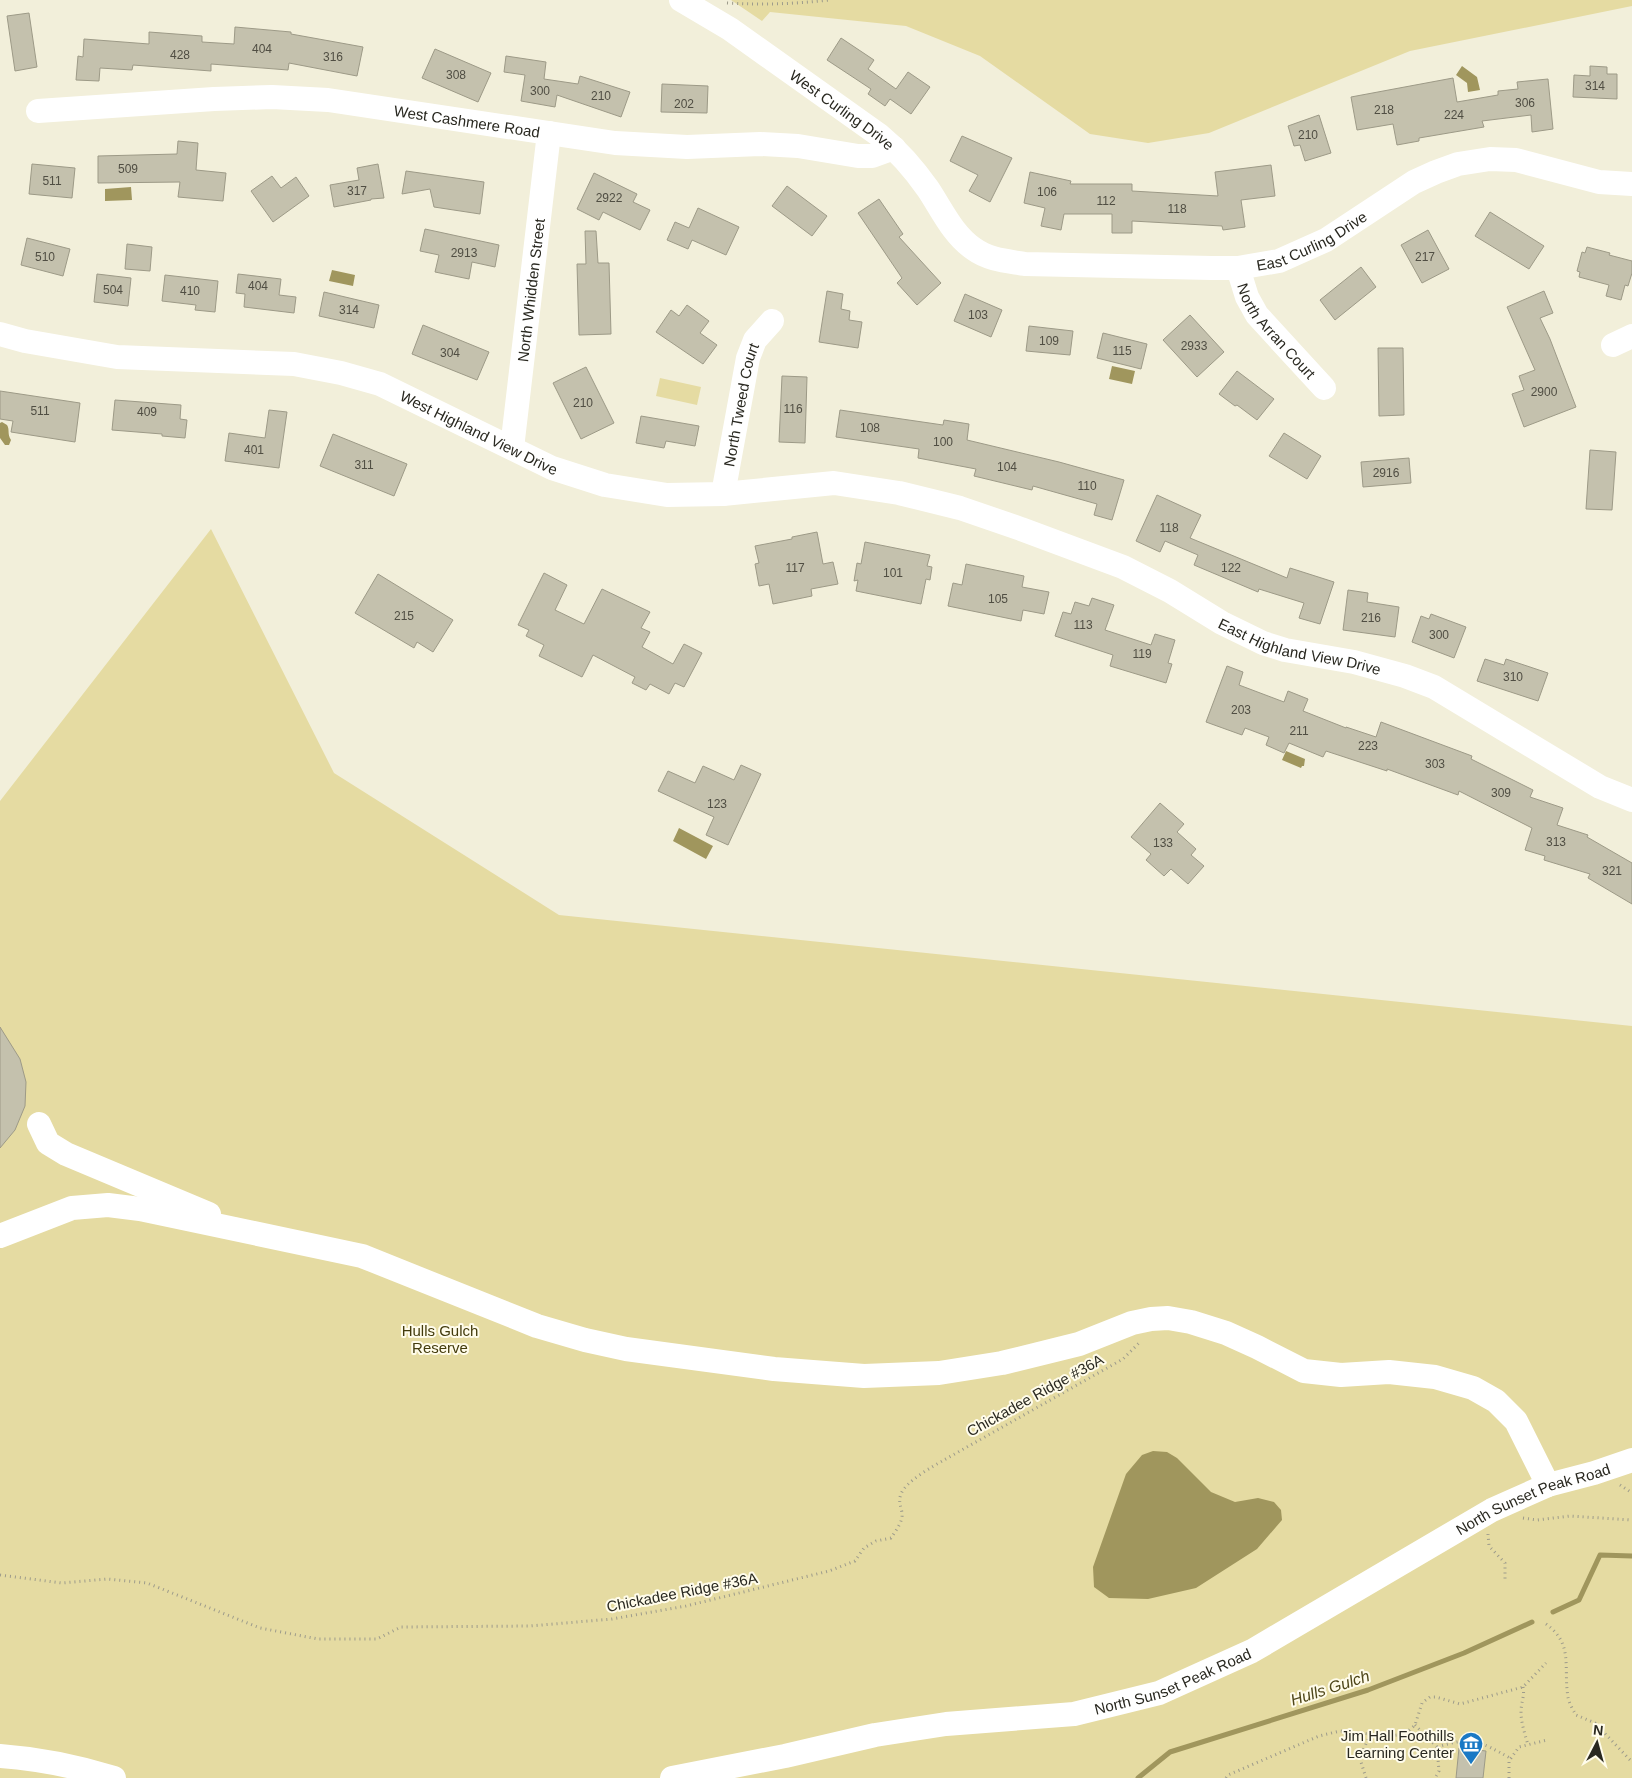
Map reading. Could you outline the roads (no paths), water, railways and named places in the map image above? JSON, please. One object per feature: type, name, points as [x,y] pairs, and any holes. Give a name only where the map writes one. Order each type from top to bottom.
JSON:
[{"type":"street","name":"West Curling Drive","points":[[681,0],[753,45],[879,135],[894,148],[926,187],[958,236],[975,250]]},
{"type":"street","name":"West Cashmere Road","points":[[38,111],[214,99],[272,98],[328,100],[615,143],[687,147],[760,144],[798,146],[858,156],[872,156],[894,148]]},
{"type":"street","name":"North Whidden Street","points":[[512,448],[549,133]]},
{"type":"street","name":"East Curling Drive","points":[[975,250],[996,259],[1025,264],[1238,268],[1279,261],[1326,240],[1414,182],[1458,164],[1490,159],[1516,160],[1600,182],[1632,184]]},
{"type":"street","name":"North Arran Court","points":[[1238,268],[1246,297],[1257,315],[1324,388]]},
{"type":"street","name":"North Tweed Court","points":[[723,494],[748,358],[755,340],[772,321]]},
{"type":"street","name":"West Highland View Drive","points":[[0,334],[25,342],[117,357],[294,364],[341,373],[380,384],[552,468],[604,485],[667,495],[723,494],[834,483],[899,493],[960,508]]},
{"type":"street","name":"East Highland View Drive","points":[[960,508],[1124,567],[1263,644],[1285,650],[1354,662],[1405,676],[1434,687],[1600,787],[1632,800]]},
{"type":"street","points":[[39,1124],[48,1143],[66,1154],[196,1207],[246,1232]]},
{"type":"street","points":[[0,1236],[72,1208],[108,1205],[140,1209],[362,1256],[537,1326],[584,1340],[626,1349],[774,1369],[864,1376],[939,1373],[1002,1363],[1079,1344],[1132,1323],[1168,1318],[1191,1322],[1226,1333],[1304,1371],[1341,1375],[1389,1372],[1435,1377],[1473,1388],[1496,1401],[1516,1421],[1548,1485]]},
{"type":"street","name":"North Sunset Peak Road","points":[[672,1778],[785,1756],[876,1735],[946,1724],[1074,1714],[1159,1693],[1252,1651],[1492,1510],[1548,1485],[1594,1473],[1632,1460]]},
{"type":"street","points":[[0,1756],[30,1758],[77,1766],[114,1778]]},
{"type":"waterway","name":"Hulls Gulch","points":[[1553,1612],[1579,1600],[1600,1555],[1632,1556]]},
{"type":"waterway","name":"Hulls Gulch","points":[[1138,1778],[1170,1752],[1368,1690],[1464,1653],[1532,1622]]},
{"type":"place","name":"Jim Hall Foothills Learning Center","points":[[1471,1765]]},
{"type":"park label","name":"Hulls Gulch Reserve","points":[[440,1338]]}]
